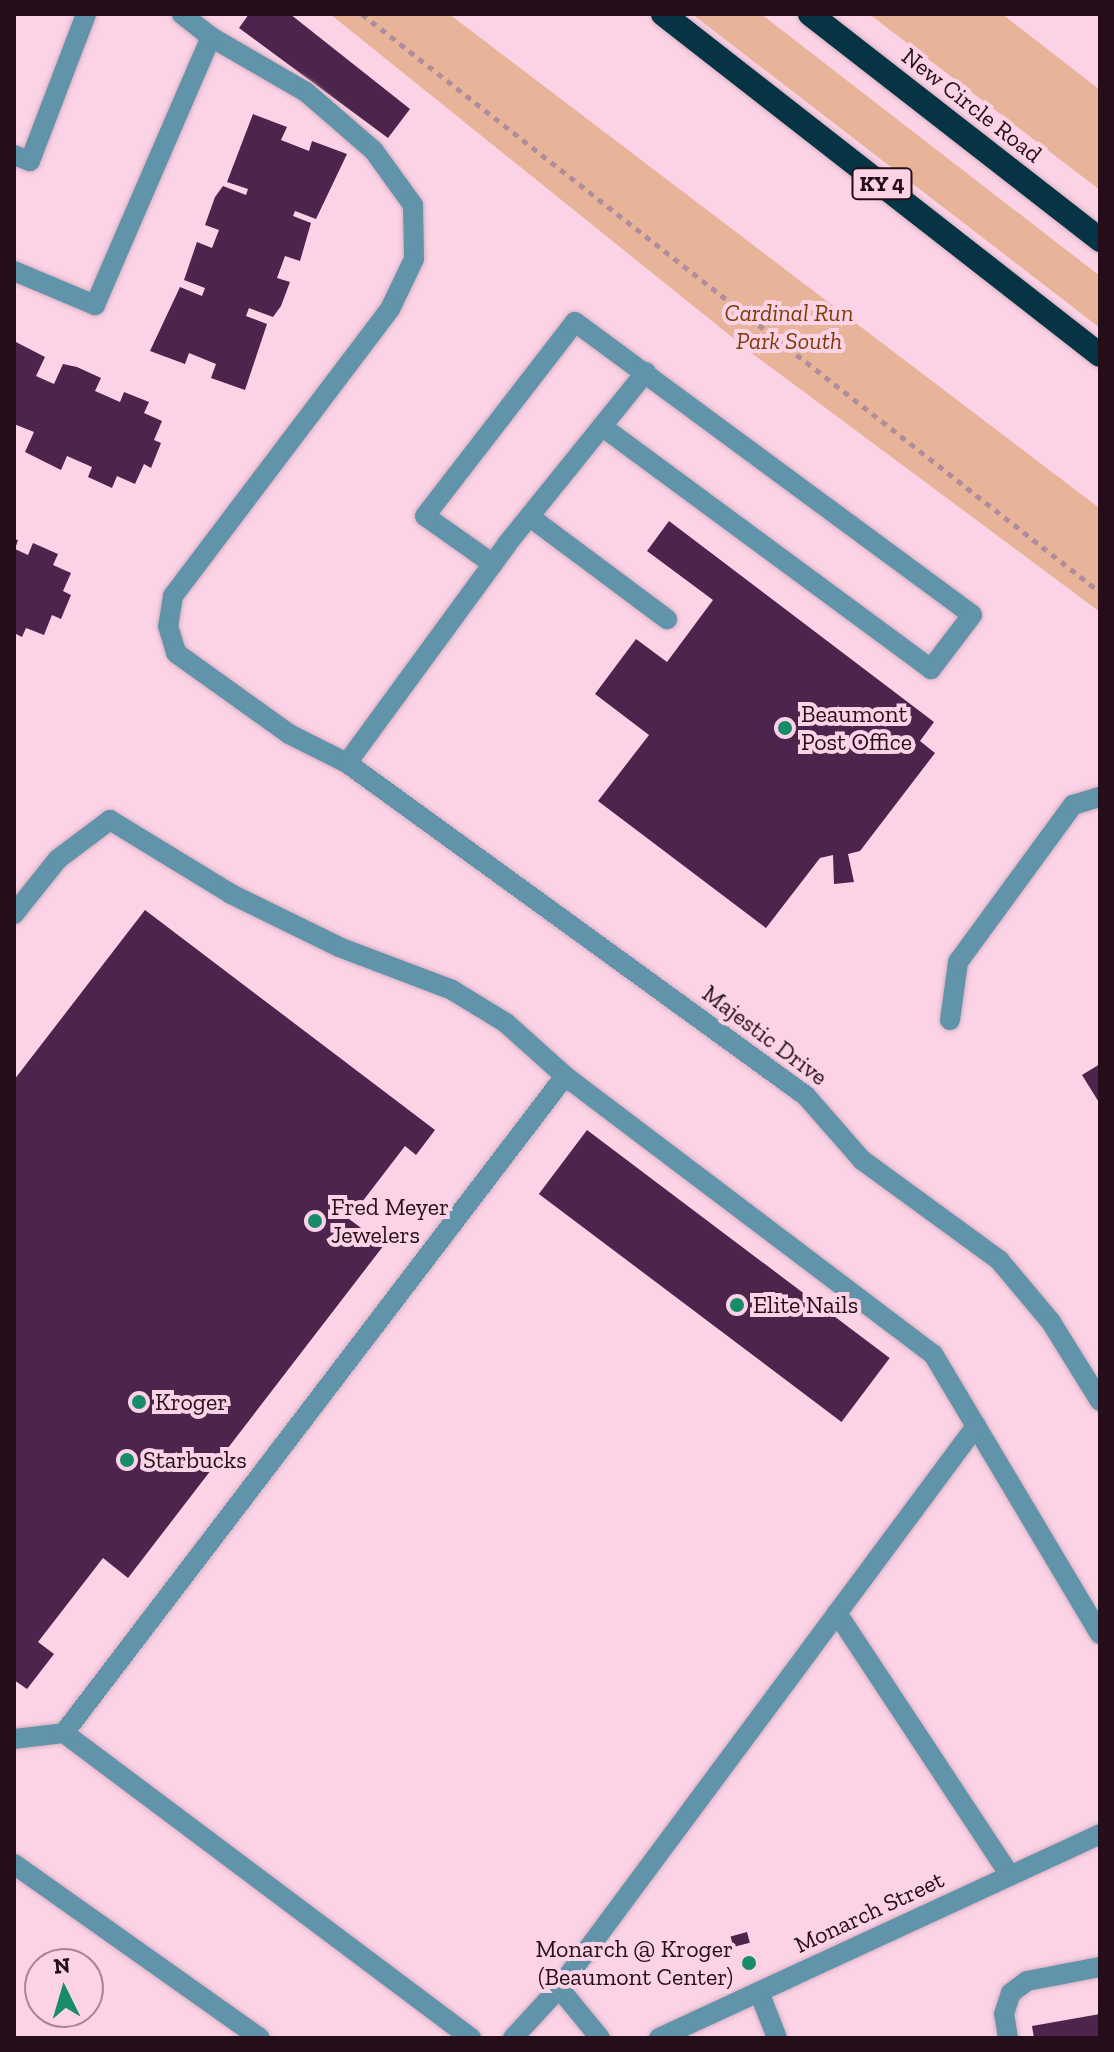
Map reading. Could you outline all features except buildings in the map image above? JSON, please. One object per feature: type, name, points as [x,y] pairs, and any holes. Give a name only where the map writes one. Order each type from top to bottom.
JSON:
[{"type":"highway","name":"KY 4","points":[[663,14],[1100,355]]},
{"type":"highway","name":"New Circle Road","points":[[810,14],[1100,240]]},
{"type":"street","points":[[14,155],[30,161],[86,14]]},
{"type":"street","name":"Majestic Drive","points":[[182,14],[211,37],[306,92],[374,151],[413,205],[414,259],[390,309],[173,596],[168,626],[176,653],[289,734],[347,763],[806,1096],[862,1160],[999,1260],[1051,1322],[1100,1401]]},
{"type":"street","points":[[14,271],[95,305],[211,37]]},
{"type":"street","points":[[493,564],[425,516],[575,322],[972,615],[931,669],[602,426]]},
{"type":"street","points":[[347,763],[493,564],[646,372]]},
{"type":"street","points":[[530,517],[667,619]]},
{"type":"street","points":[[950,1020],[958,962],[1073,805],[1100,797]]},
{"type":"street","points":[[14,914],[58,859],[110,820],[231,894],[339,947],[452,990],[506,1023],[565,1076],[933,1354],[1100,1634]]},
{"type":"street","points":[[64,1733],[565,1076]]},
{"type":"street","points":[[513,2038],[559,1988],[976,1426]]},
{"type":"street","points":[[837,1613],[1010,1875]]},
{"type":"street","points":[[14,1739],[64,1733],[471,2038]]},
{"type":"street","name":"Monarch Street","points":[[659,2038],[1100,1834]]},
{"type":"street","points":[[14,1864],[260,2038]]},
{"type":"street","points":[[1008,2038],[1004,2014],[1011,1993],[1027,1981],[1100,1967]]},
{"type":"street","points":[[559,1988],[600,2038]]},
{"type":"street","points":[[759,1992],[777,2038]]},
{"type":"path","points":[[362,14],[1100,592]]},
{"type":"green space","name":"Cardinal Run Park South","points":[[330,14],[449,14],[1098,507],[1100,612],[753,354]]},
{"type":"green space","points":[[692,14],[761,14],[1100,276],[1100,328]]},
{"type":"green space","points":[[869,14],[1002,14],[1100,90],[1100,190]]},
{"type":"place","name":"Beaumont Post Office","points":[[785,728]]},
{"type":"place","name":"Fred Meyer Jewelers","points":[[315,1221]]},
{"type":"place","name":"Elite Nails","points":[[737,1305]]},
{"type":"place","name":"Kroger","points":[[139,1402]]},
{"type":"place","name":"Starbucks","points":[[127,1460]]},
{"type":"place","name":"Monarch @ Kroger (Beaumont Center)","points":[[749,1963]]}]
